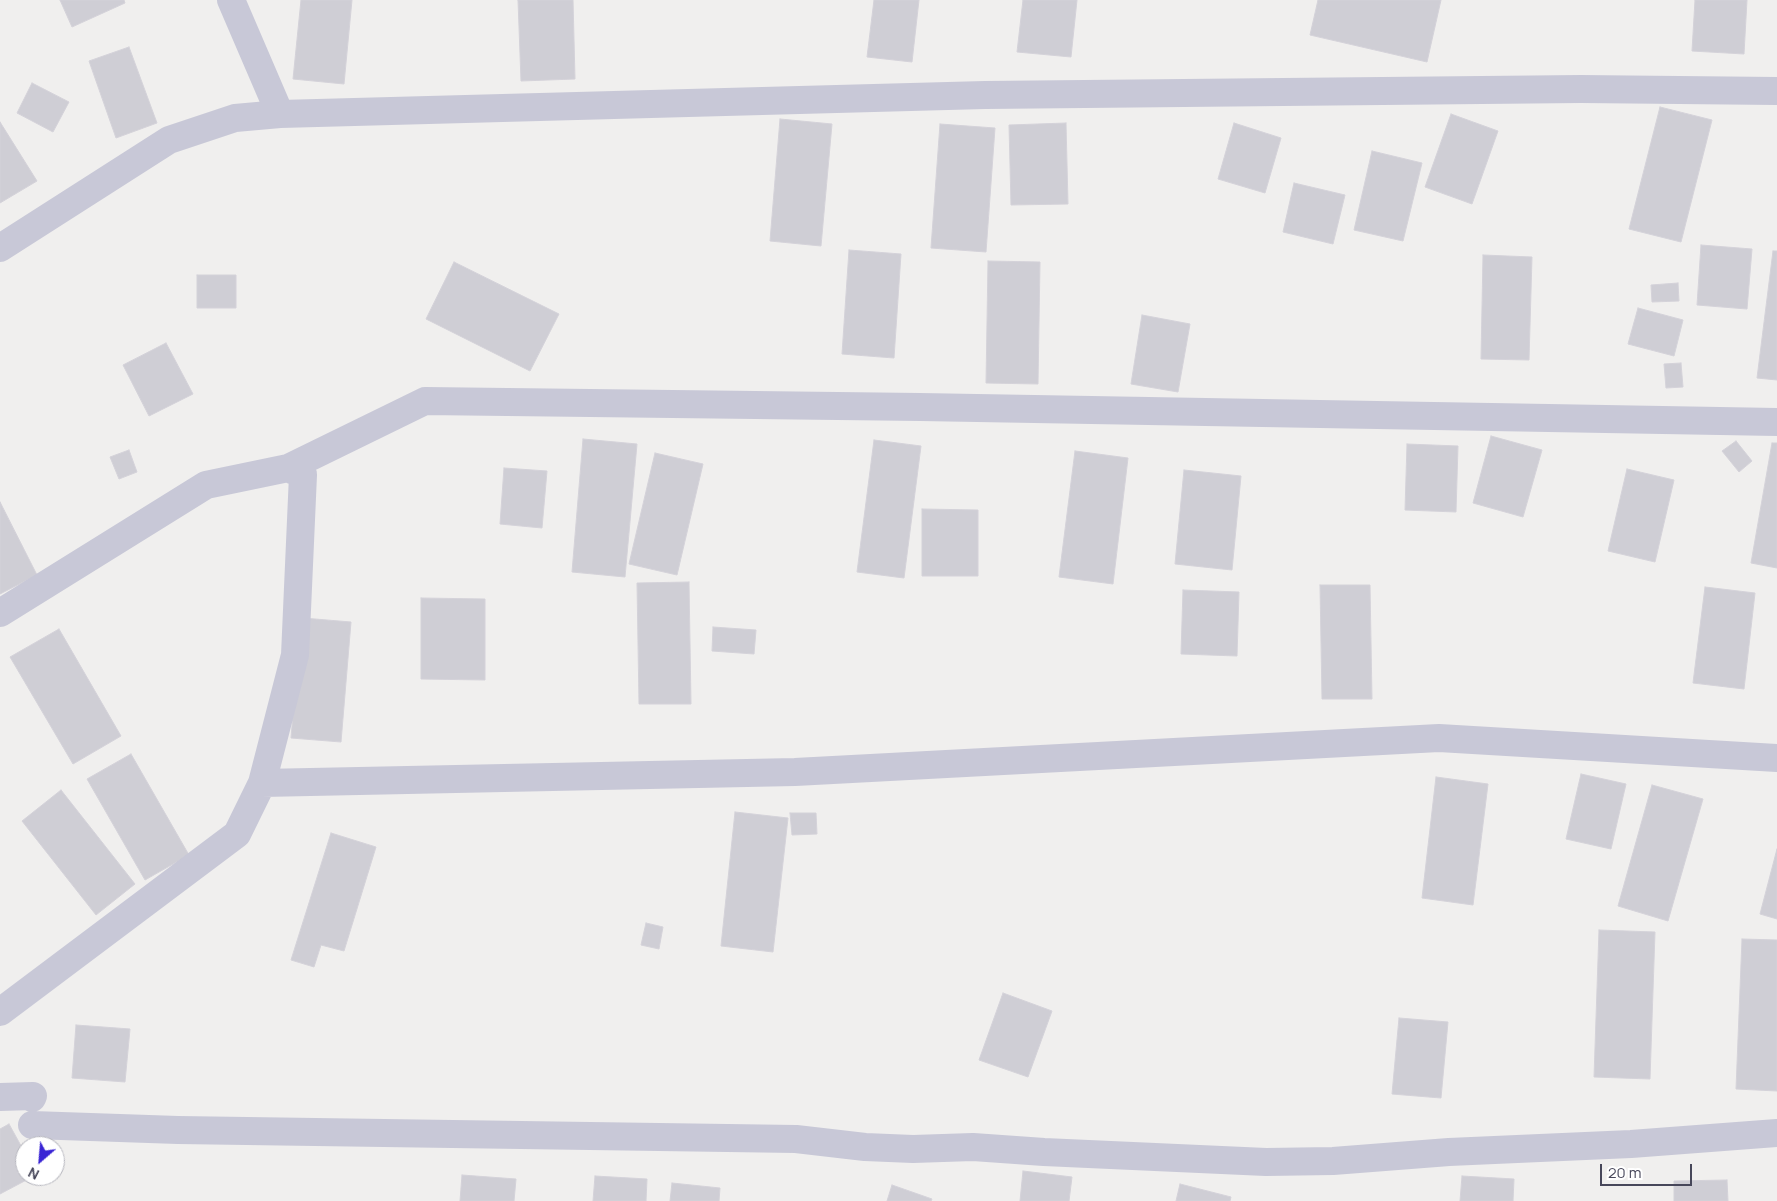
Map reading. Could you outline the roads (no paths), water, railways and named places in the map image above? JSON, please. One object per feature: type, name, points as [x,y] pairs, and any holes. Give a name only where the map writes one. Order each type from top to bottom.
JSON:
[{"type":"street","points":[[231,0],[280,114]]},
{"type":"street","points":[[0,248],[168,140],[235,118],[280,114],[985,95],[1571,89],[1777,91]]},
{"type":"street","points":[[0,613],[206,484],[288,468],[424,401],[1777,422]]},
{"type":"street","points":[[0,1012],[238,834],[262,783],[295,655],[303,475],[288,468]]},
{"type":"street","points":[[262,783],[795,772],[1439,738],[1777,758]]},
{"type":"street","points":[[0,1096],[33,1096],[32,1098]]},
{"type":"street","points":[[32,1124],[188,1130],[796,1139],[865,1147],[973,1147],[1266,1162],[1333,1161],[1449,1152],[1631,1144],[1777,1132]]}]
